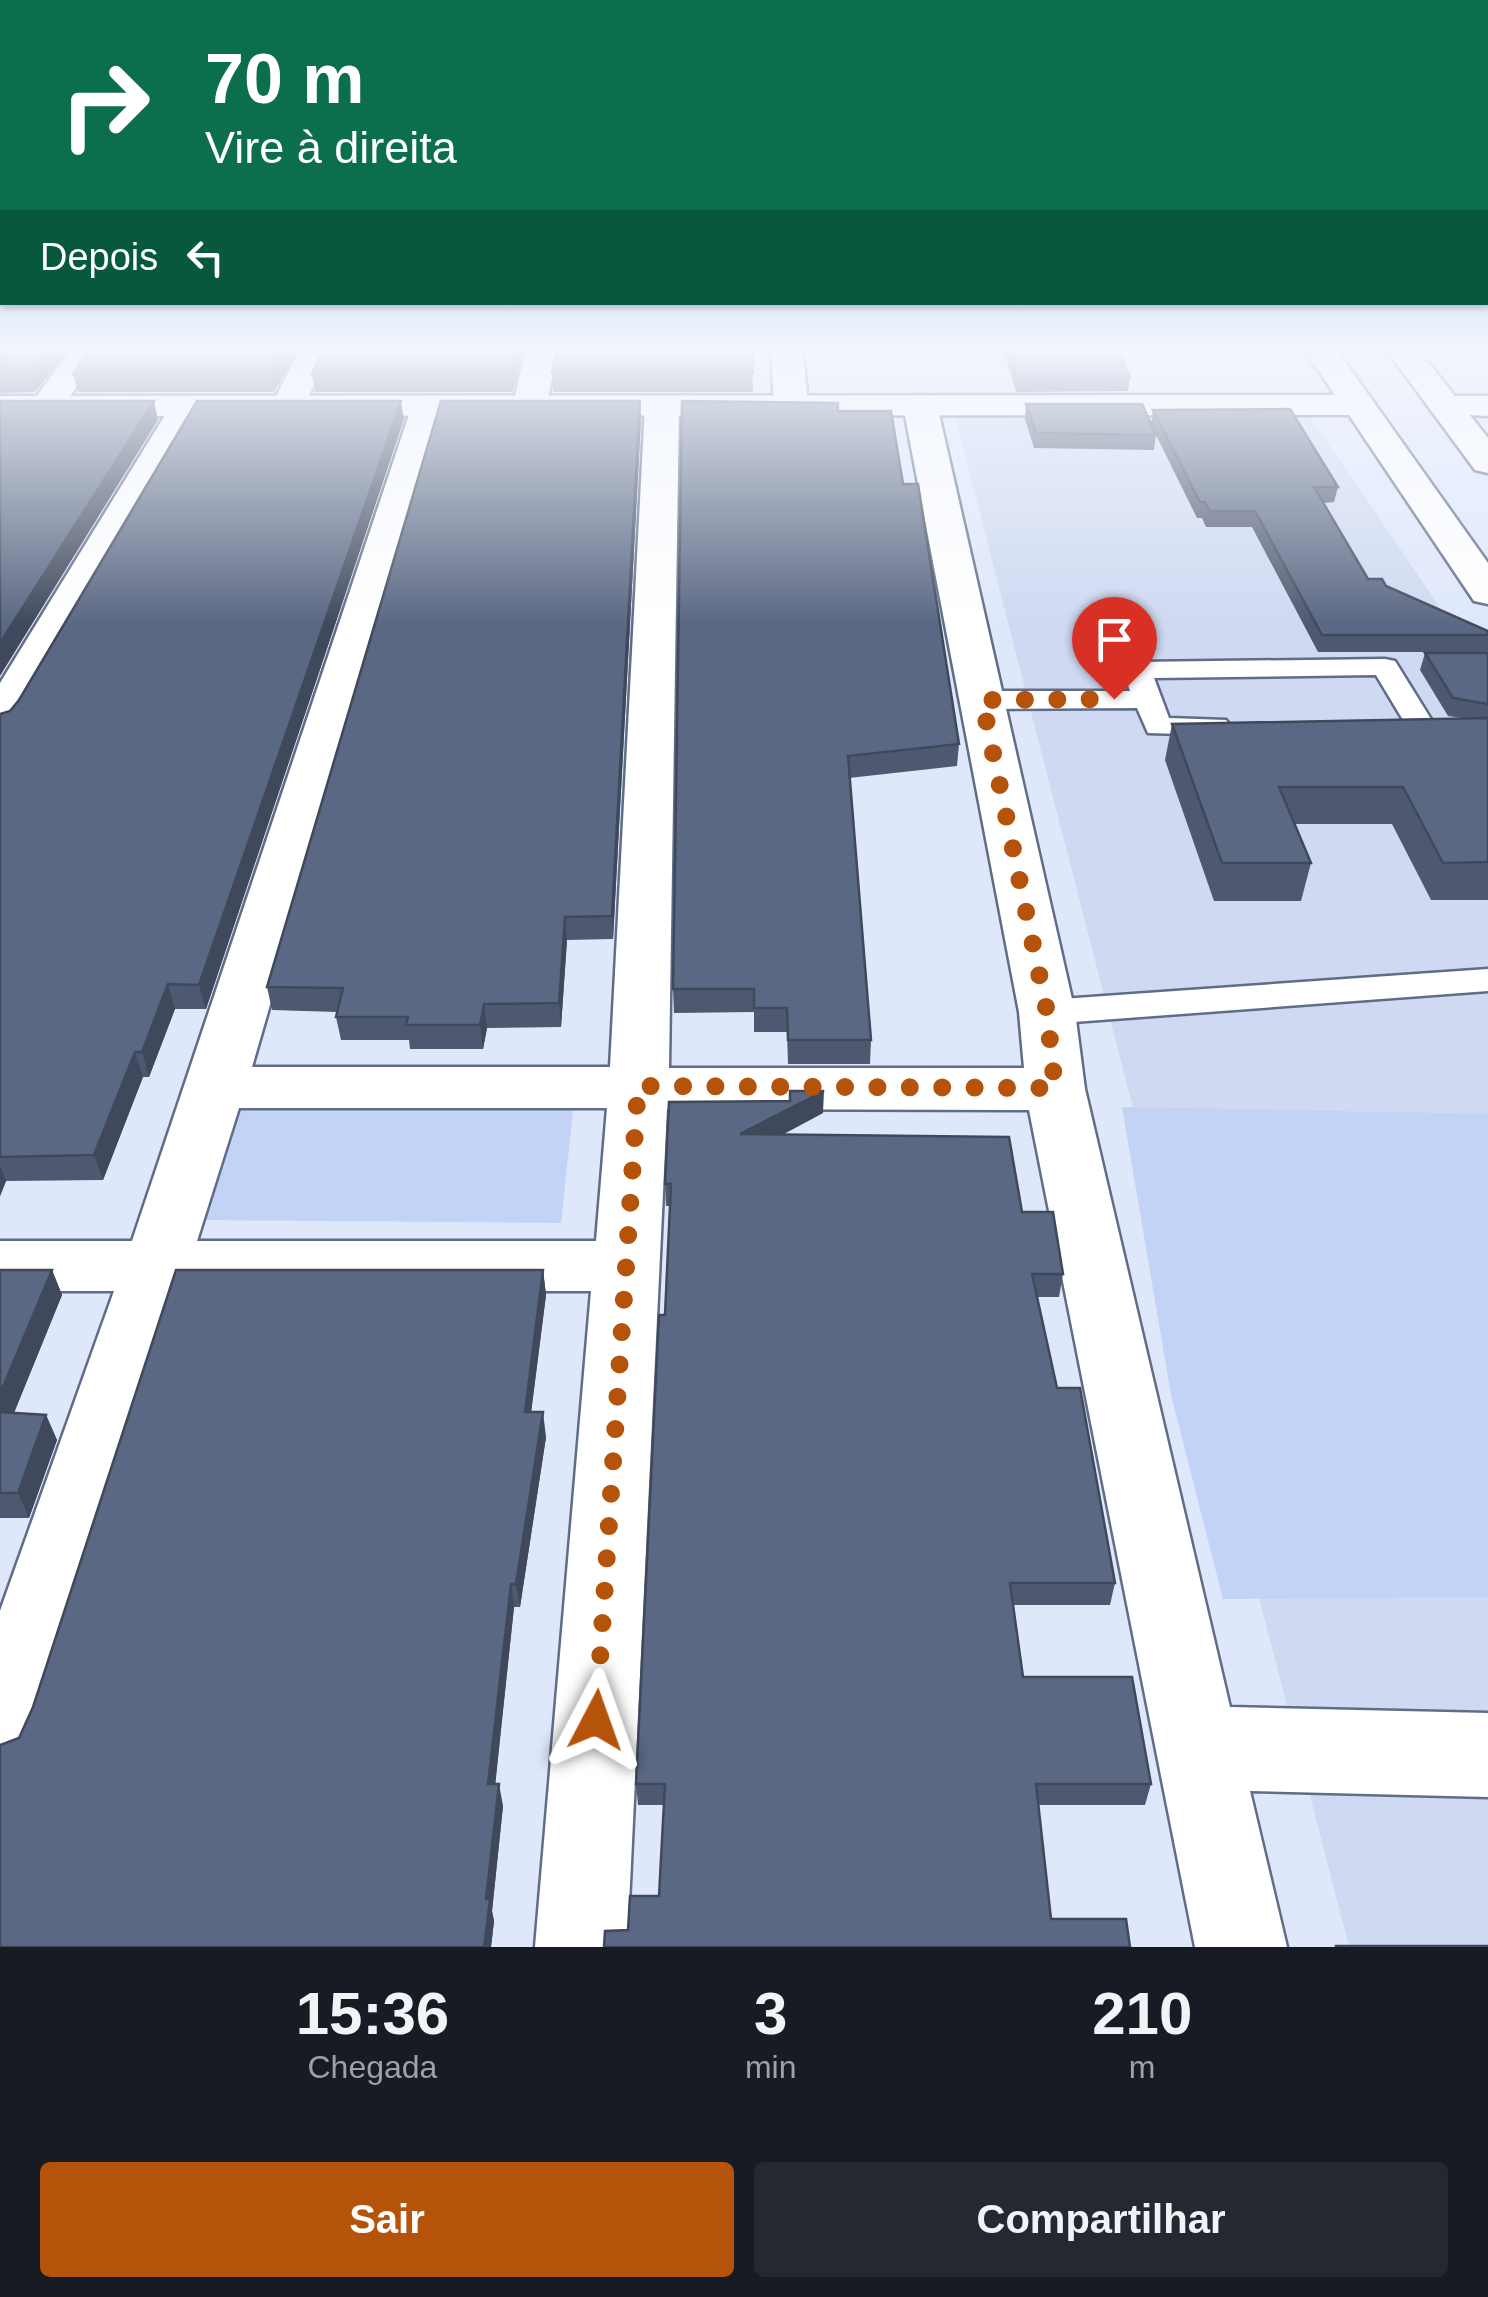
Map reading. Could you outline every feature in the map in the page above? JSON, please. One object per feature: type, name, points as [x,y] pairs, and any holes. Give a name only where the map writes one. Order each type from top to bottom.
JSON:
[{"type":"street","points":[[0,720],[166,443]]},
{"type":"street","points":[[0,1728],[216,1087],[415,443]]},
{"type":"street","points":[[581,1947],[638,1086],[661,443]]},
{"type":"street","points":[[928,443],[1047,1012],[1055,1088],[1241,1947]]},
{"type":"street","points":[[1385,443],[1488,592]]},
{"type":"street","points":[[1403,467],[1437,493],[1488,570]]},
{"type":"street","points":[[216,1087],[1055,1088]]},
{"type":"street","points":[[0,1266],[626,1266]]},
{"type":"street","points":[[1198,1748],[1488,1754]]},
{"type":"lane","points":[[1252,726],[1158,727],[1137,670],[1385,667],[1420,724]]},
{"type":"lane","points":[[982,700],[1148,699]]},
{"type":"lane","points":[[1382,724],[1454,729]]},
{"type":"lane","points":[[1047,1012],[1488,980]]},
{"type":"shaded area","points":[[962,443],[1328,443],[1488,678],[1488,1947],[1349,1947]]},
{"type":"shaded area","points":[[235,1102],[574,1102],[561,1223],[197,1220]]},
{"type":"shaded area","points":[[1122,1107],[1488,1114],[1488,1597],[1223,1599],[1171,1395]]},
{"type":"building","points":[[0,443],[127,443],[0,643]]},
{"type":"building","points":[[172,443],[387,443],[199,985],[168,984],[142,1052],[135,1052],[94,1155],[0,1157],[0,714],[10,711]]},
{"type":"building","points":[[429,443],[638,443],[612,916],[565,917],[559,1003],[484,1004],[480,1025],[406,1025],[408,1017],[336,1017],[343,988],[267,987]]},
{"type":"building","points":[[681,443],[896,443],[903,484],[918,484],[959,744],[848,756],[871,1040],[788,1040],[787,1008],[754,1008],[754,989],[673,989]]},
{"type":"building","points":[[1170,443],[1311,443],[1338,487],[1314,487],[1368,579],[1382,579],[1386,586],[1488,631],[1488,635],[1322,635],[1255,511],[1209,511],[1205,502],[1200,502]]},
{"type":"building","points":[[1425,653],[1488,653],[1488,704],[1453,698]]},
{"type":"building","points":[[1488,718],[1488,862],[1443,863],[1403,787],[1279,787],[1311,863],[1222,863],[1172,724]]},
{"type":"building","points":[[790,1091],[824,1091],[740,1134],[1009,1137],[1022,1212],[1053,1212],[1063,1274],[1032,1274],[1057,1388],[1080,1388],[1115,1583],[1010,1583],[1023,1677],[1132,1677],[1151,1784],[1036,1784],[1051,1919],[1126,1919],[1130,1947],[604,1947],[605,1931],[628,1930],[630,1896],[659,1896],[665,1784],[636,1784],[659,1315],[665,1315],[671,1184],[665,1184],[669,1102],[790,1101]]},
{"type":"building","points":[[0,1270],[52,1270],[0,1394]]},
{"type":"building","points":[[176,1270],[543,1270],[525,1412],[543,1412],[516,1584],[511,1584],[488,1784],[499,1784],[484,1947],[0,1947],[0,1745],[19,1738],[33,1707]]},
{"type":"building","points":[[0,1412],[46,1415],[18,1493],[0,1493]]},
{"type":"building","points":[[1488,1946],[1488,1947],[1336,1947]]},
{"type":"route","points":[[596,1720],[638,1086],[1055,1088],[1047,1012],[982,700],[1114,699]]}]
